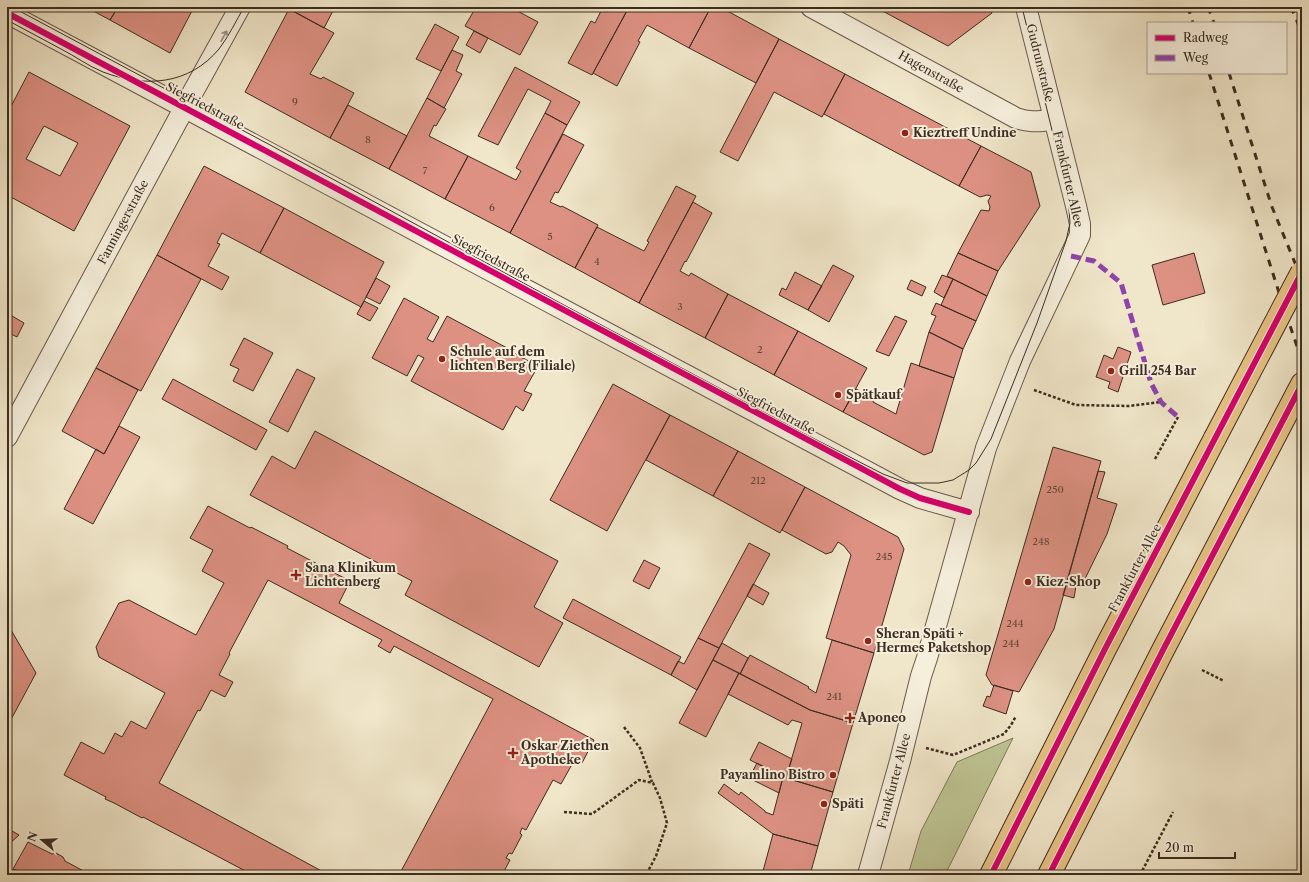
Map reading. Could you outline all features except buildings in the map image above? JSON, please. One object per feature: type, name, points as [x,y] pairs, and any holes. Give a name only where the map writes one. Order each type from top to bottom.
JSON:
[{"type":"main road","name":"Frankfurter Allee","points":[[991,875],[1106,647],[1302,272]]},
{"type":"main road","points":[[1049,875],[1163,650],[1302,384]]},
{"type":"street","name":"Fanningerstraße","points":[[7,437],[240,7]]},
{"type":"street","name":"Hagenstraße","points":[[811,7],[1016,118],[1032,122],[1054,120]]},
{"type":"street","name":"Gudrunstraße","points":[[1026,7],[1054,120]]},
{"type":"street","name":"Siegfriedstraße","points":[[7,13],[900,489],[926,500],[968,512]]},
{"type":"street","name":"Frankfurter Allee","points":[[868,875],[921,676],[986,448],[1011,382],[1080,235],[1080,224],[1076,206],[1054,120]]},
{"type":"path","points":[[1011,382],[1076,405],[1129,406],[1161,402]]},
{"type":"path","points":[[1155,459],[1178,417]]},
{"type":"path","points":[[1202,670],[1224,681]]},
{"type":"path","points":[[904,742],[953,755],[1004,734],[1016,716]]},
{"type":"path","points":[[624,727],[640,748],[652,782],[660,798],[667,823],[656,856],[646,875]]},
{"type":"path","points":[[564,812],[592,814],[639,780],[652,782]]},
{"type":"path","points":[[1140,875],[1173,812]]},
{"type":"path","points":[[514,875],[516,872],[523,875]]},
{"type":"green space","points":[[1013,738],[945,875],[908,875],[921,831],[957,762]]},
{"type":"tram line","points":[[12,7],[803,433],[883,474],[907,483],[939,483],[953,480],[969,470],[976,463],[991,439],[1037,323],[1066,241],[1070,223],[1068,196],[1022,7]]},
{"type":"tram line","points":[[7,20],[103,72],[119,77],[150,81],[166,80],[180,76],[194,70],[207,61],[223,44],[244,7]]},
{"type":"railway","points":[[1188,7],[1193,22]]},
{"type":"railway","points":[[1208,7],[1214,22]]},
{"type":"railway","points":[[1291,7],[1302,33]]},
{"type":"railway","points":[[1209,74],[1302,361]]},
{"type":"railway","points":[[1229,74],[1272,207],[1302,280]]},
{"type":"marked path","points":[[1071,256],[1094,261],[1121,283],[1151,383],[1161,402],[1178,417]]},
{"type":"cycle path","points":[[7,13],[900,489],[920,498],[969,512]]},
{"type":"cycle path","points":[[991,875],[1106,647],[1302,272]]},
{"type":"cycle path","points":[[1049,875],[1163,650],[1302,384]]},
{"type":"place","name":"Kieztreff Undine","points":[[905,133]]},
{"type":"place","name":"Schule auf dem lichten Berg (Filiale)","points":[[442,359]]},
{"type":"place","name":"Grill 254 Bar","points":[[1111,371]]},
{"type":"place","name":"Spätkauf","points":[[838,395]]},
{"type":"place","name":"Sana Klinikum Lichtenberg","points":[[296,575]]},
{"type":"place","name":"Kiez-Shop","points":[[1028,582]]},
{"type":"place","name":"Sheran Späti + Hermes Paketshop","points":[[868,641]]},
{"type":"place","name":"Aponeo","points":[[850,718]]},
{"type":"place","name":"Oskar Ziethen Apotheke","points":[[513,753]]},
{"type":"place","name":"Payamlino Bistro","points":[[833,775]]},
{"type":"place","name":"Späti","points":[[824,804]]}]
